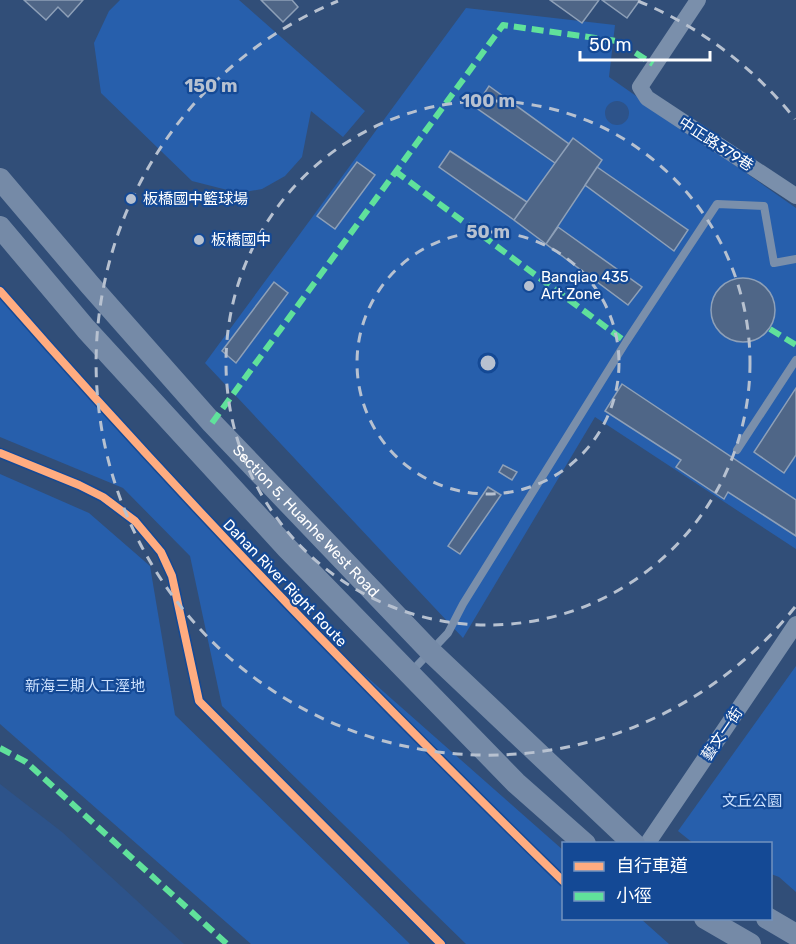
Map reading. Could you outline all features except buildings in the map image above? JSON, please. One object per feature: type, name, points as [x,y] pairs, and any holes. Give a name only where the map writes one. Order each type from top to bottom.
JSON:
[{"type":"street","name":"中正路379巷","points":[[698,0],[640,87],[647,98],[796,196]]},
{"type":"street","name":"Section 5, Huanhe West Road","points":[[0,178],[90,285],[212,423],[432,653],[633,842]]},
{"type":"street","name":"Section 5, Huanhe West Road","points":[[0,227],[86,329],[184,438],[331,593],[411,672],[516,783],[584,842]]},
{"type":"street","name":"藝文一街","points":[[648,842],[796,624]]},
{"type":"street","points":[[708,920],[750,944]]},
{"type":"street","points":[[770,920],[796,935]]},
{"type":"lane","points":[[411,672],[432,653],[448,633],[463,604],[626,342],[717,204],[764,206],[774,263],[796,259]]},
{"type":"lane","points":[[736,450],[796,360]]},
{"type":"green space","points":[[120,0],[239,0],[365,111],[343,137],[311,111],[302,157],[285,176],[262,189],[239,193],[192,181],[101,93],[94,43],[109,11]]},
{"type":"green space","name":"Banqiao 435 Art Zone","points":[[466,8],[615,25],[609,77],[796,208],[796,549],[595,417],[463,638],[205,363]]},
{"type":"green space","points":[[0,290],[291,610],[562,849],[562,920],[642,920],[669,944],[466,944],[222,706],[190,556],[123,488],[0,437]]},
{"type":"green space","name":"新海三期人工溼地","points":[[0,474],[89,513],[150,566],[175,715],[410,944],[251,944],[0,724]]},
{"type":"green space","name":"文丘公園","points":[[796,666],[796,892],[779,877],[772,874],[772,842],[692,842],[678,831]]},
{"type":"shaded area","points":[[617,101],[622,102],[628,108],[628,118],[622,124],[617,125],[612,124],[606,118],[605,113],[606,108],[612,102]]},
{"type":"shaded area","points":[[0,784],[62,832],[184,944],[0,944]]},
{"type":"marked path","points":[[212,423],[503,25],[617,41],[653,64]]},
{"type":"marked path","points":[[395,171],[626,342]]},
{"type":"marked path","points":[[770,329],[796,345]]},
{"type":"marked path","points":[[0,748],[26,762],[227,944]]},
{"type":"cycle path","name":"Dahan River Right Route","points":[[0,291],[136,443],[276,592],[418,738],[562,880]]},
{"type":"cycle path","points":[[0,453],[103,497],[135,521],[161,552],[172,576],[199,701],[441,944]]},
{"type":"place","name":"板橋國中籃球場","points":[[131,199]]},
{"type":"place","name":"板橋國中","points":[[199,240]]},
{"type":"place","name":"Banqiao 435 Art Zone","points":[[529,286]]}]
